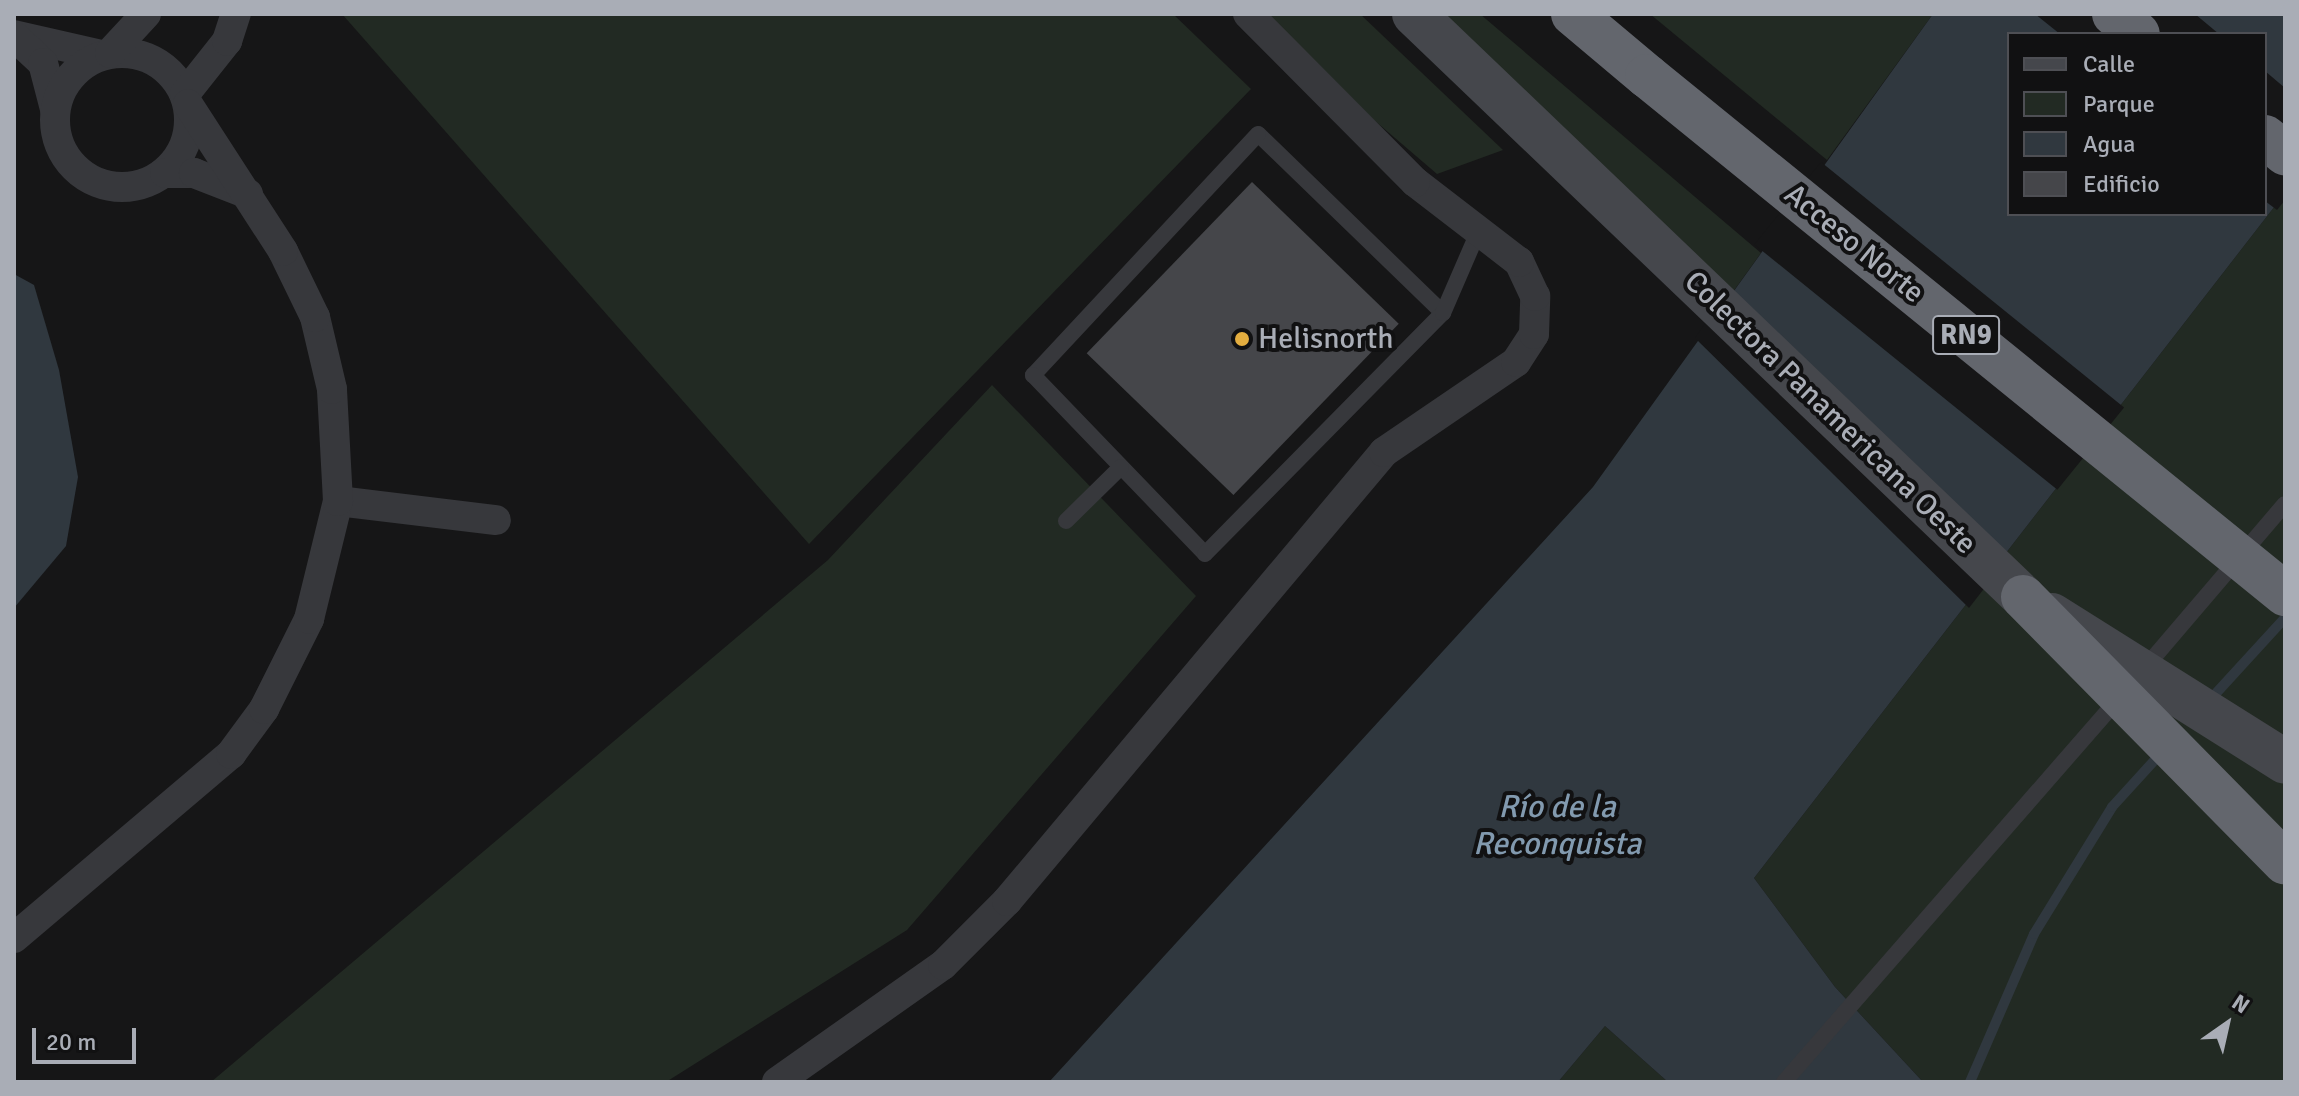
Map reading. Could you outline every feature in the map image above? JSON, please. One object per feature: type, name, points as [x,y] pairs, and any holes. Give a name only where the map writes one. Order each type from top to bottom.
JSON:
[{"type":"highway","name":"Acceso Norte","points":[[1573,14],[2285,594]]},
{"type":"highway","points":[[2114,14],[2136,32]]},
{"type":"highway","points":[[2267,139],[2285,153]]},
{"type":"highway","points":[[2023,597],[2285,863]]},
{"type":"main road","name":"Colectora Panamericana Oeste","points":[[1414,14],[2023,597],[2285,762]]},
{"type":"street","points":[[55,109],[70,75],[105,54],[146,14]]},
{"type":"street","points":[[14,36],[43,63],[63,154],[99,184],[144,184],[165,173],[187,142],[187,99],[227,41],[236,14]]},
{"type":"street","points":[[777,1082],[943,965],[1007,901],[1384,452],[1502,373],[1527,349],[1536,316],[1531,279],[1519,262],[1415,182],[1248,14]]},
{"type":"street","points":[[14,36],[105,54],[141,54],[167,69],[249,194],[315,317],[332,389],[338,501],[309,619],[288,666],[231,754],[14,938]]},
{"type":"street","points":[[165,173],[194,173],[249,194]]},
{"type":"street","points":[[338,501],[496,520]]},
{"type":"lane","points":[[1443,313],[1258,134],[1033,375],[1205,554],[1443,313],[1479,230]]},
{"type":"lane","points":[[1066,521],[1121,467]]},
{"type":"lane","points":[[1784,1082],[1867,992],[2285,504]]},
{"type":"green space","points":[[342,14],[1173,14],[1251,89],[809,544]]},
{"type":"green space","points":[[1268,14],[1360,14],[1503,150],[1437,174],[1374,120]]},
{"type":"green space","points":[[1424,14],[1480,14],[1761,253],[1722,307]]},
{"type":"green space","points":[[1650,14],[1933,14],[1827,160]]},
{"type":"green space","points":[[2285,193],[2285,1082],[1923,1082],[1835,987],[1754,878]]},
{"type":"green space","points":[[992,385],[1196,596],[907,930],[666,1082],[211,1082],[828,560]]},
{"type":"green space","points":[[1605,1026],[1668,1082],[1558,1082]]},
{"type":"water","name":"Río de la Reconquista","points":[[1933,14],[2285,14],[2285,193],[1754,878],[1835,987],[1923,1082],[1668,1082],[1605,1026],[1558,1082],[1049,1082],[1593,487]]},
{"type":"water","points":[[14,274],[34,285],[59,370],[78,477],[66,546],[14,608]]},
{"type":"pier","points":[[2035,14],[2195,14],[2217,32],[2058,32]]},
{"type":"pier","points":[[2267,73],[2285,88],[2285,200],[2277,210],[2267,202]]},
{"type":"pier","points":[[1821,162],[2124,407],[2057,490],[1754,244]]},
{"type":"pier","points":[[1718,305],[2000,568],[1969,608],[1695,338]]},
{"type":"building","name":"Helisnorth","points":[[1252,182],[1399,324],[1233,495],[1087,353]]},
{"type":"waterway","points":[[2208,702],[2285,618]]},
{"type":"waterway","points":[[1970,1082],[2034,934],[2112,807],[2162,752]]},
{"type":"place","name":"Helisnorth","points":[[1242,339]]}]
